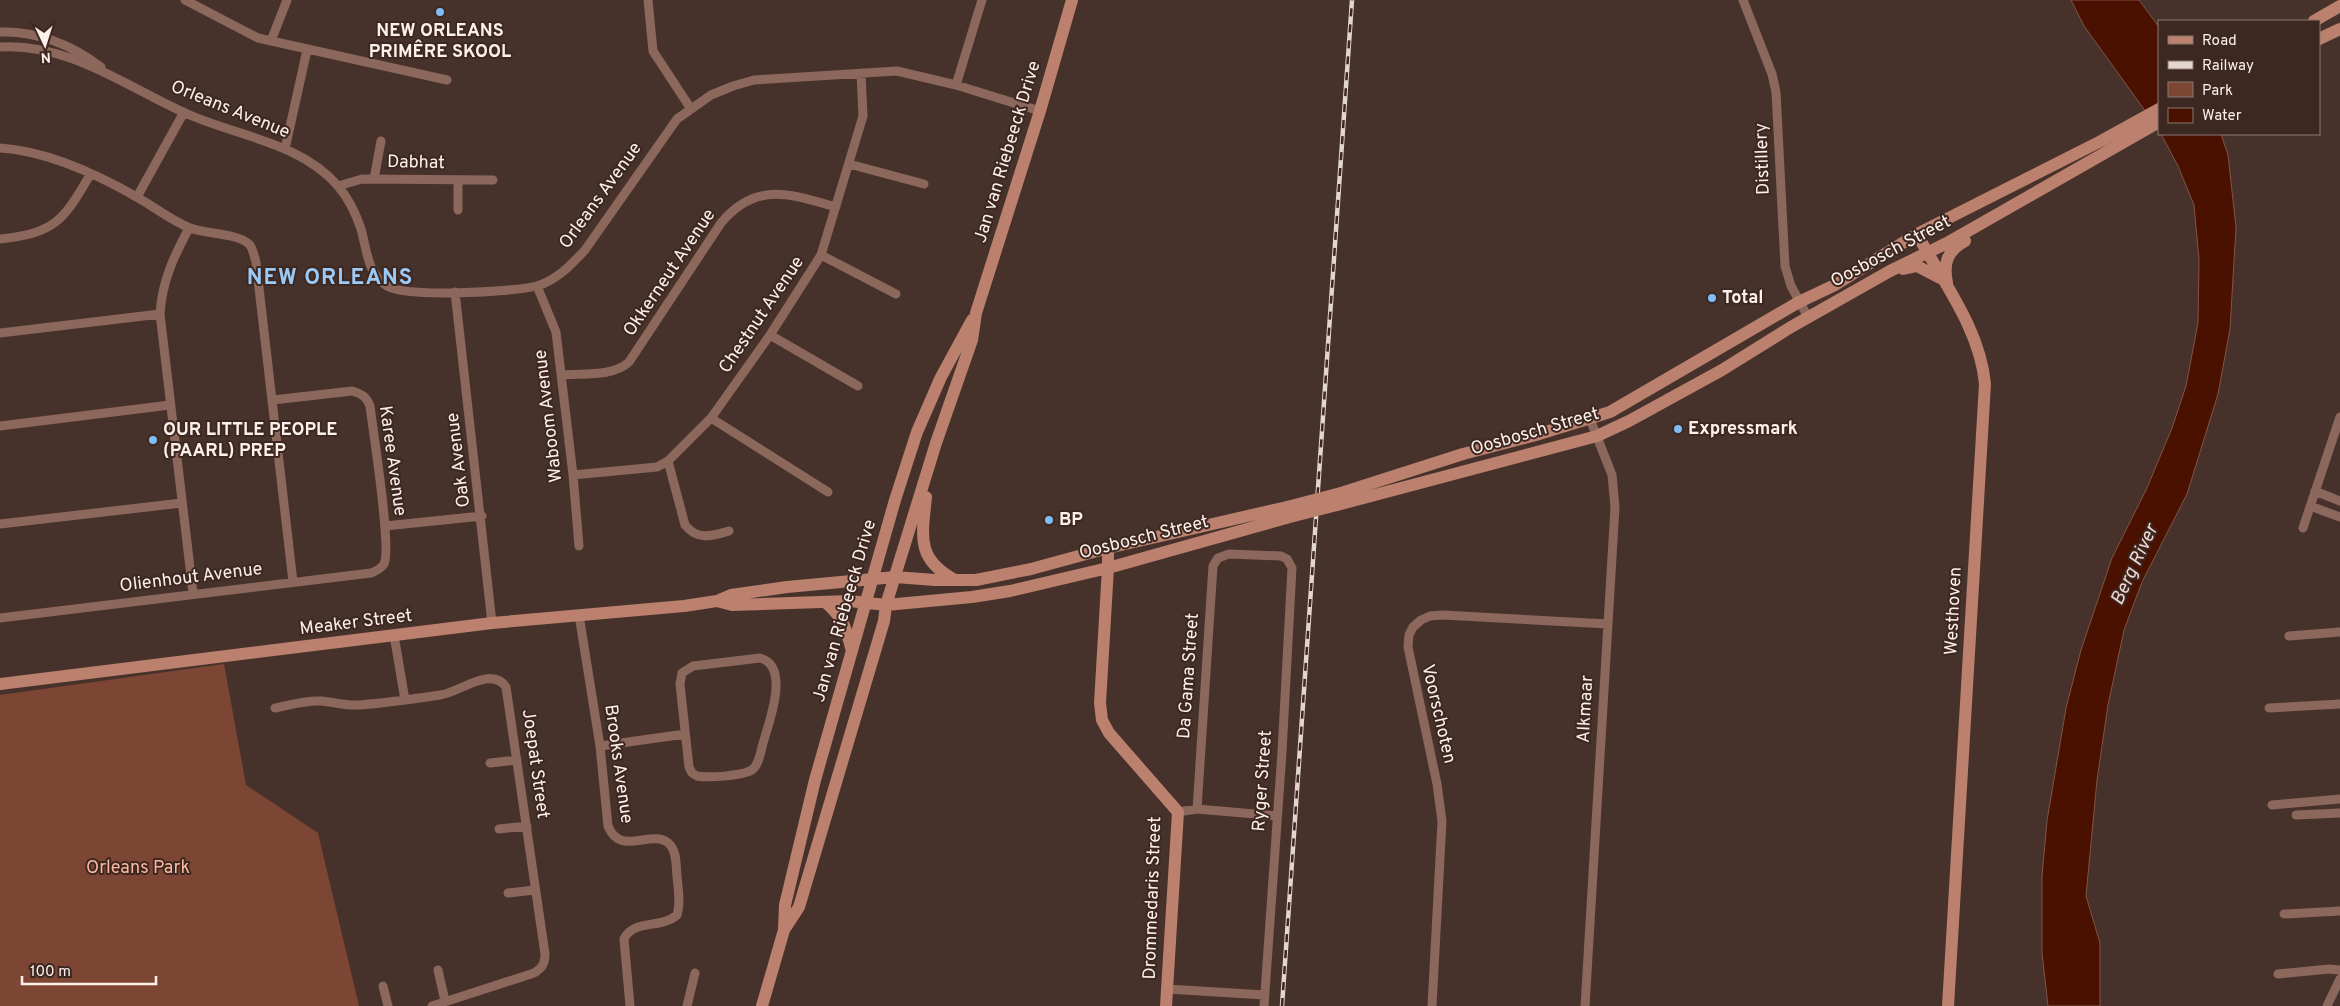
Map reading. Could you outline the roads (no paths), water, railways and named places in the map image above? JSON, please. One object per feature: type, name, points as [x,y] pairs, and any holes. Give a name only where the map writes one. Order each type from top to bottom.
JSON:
[{"type":"main road","name":"Jan van Riebeeck Drive","points":[[784,930],[799,907],[884,621],[886,605],[936,443],[972,340],[976,313],[1040,111],[1072,0]]},
{"type":"main road","points":[[2315,20],[2330,0]]},
{"type":"main road","points":[[2316,20],[2340,6]]},
{"type":"main road","points":[[2320,39],[2340,29]]},
{"type":"main road","name":"Oosbosch Street","points":[[886,605],[934,602],[1000,592],[1108,568],[1286,513],[1597,436],[1629,421],[1722,370],[1808,317],[1890,271],[1947,244],[2026,198],[2158,111]]},
{"type":"main road","name":"Oosbosch Street","points":[[1339,499],[1463,454],[1536,436],[1610,412],[1799,302],[1835,285],[1918,234],[2158,122]]},
{"type":"main road","points":[[1946,283],[1946,263],[1953,248],[2008,216],[2026,198]]},
{"type":"main road","name":"Westhoven","points":[[1918,234],[1946,283],[1979,350],[1985,384],[1948,1006]]},
{"type":"main road","points":[[1890,271],[1917,266],[1930,271],[1946,283]]},
{"type":"main road","name":"Jan van Riebeeck Drive","points":[[762,1006],[784,930],[785,905],[815,780],[917,432],[941,377],[976,313]]},
{"type":"main road","points":[[936,443],[926,495],[923,545],[930,563],[955,580]]},
{"type":"main road","name":"Oosbosch Street","points":[[895,577],[955,580],[996,577],[1108,548],[1286,513]]},
{"type":"main road","name":"Drommedaris Street","points":[[1108,548],[1100,704],[1102,720],[1109,733],[1178,812],[1166,1006]]},
{"type":"main road","name":"Meaker Street","points":[[0,684],[492,623],[684,606],[717,601],[731,595],[787,587],[895,577]]},
{"type":"main road","name":"Meaker Street","points":[[717,601],[732,605],[824,602],[886,605]]},
{"type":"main road","points":[[824,602],[837,612],[846,628],[852,654]]},
{"type":"street","points":[[185,0],[247,33],[271,41],[447,80]]},
{"type":"street","points":[[271,41],[287,0]]},
{"type":"street","points":[[648,0],[653,51],[690,109]]},
{"type":"street","points":[[956,85],[982,0]]},
{"type":"street","name":"Distillery","points":[[1743,0],[1772,74],[1776,92],[1785,266],[1799,302],[1808,317]]},
{"type":"street","name":"Orleans Avenue","points":[[0,32],[33,34],[55,41],[90,58],[108,73]]},
{"type":"street","name":"Orleans Avenue","points":[[0,47],[35,48],[108,73],[184,112],[285,149],[324,172],[338,186],[355,214],[370,264],[377,278],[389,287],[403,291],[455,292],[537,286],[567,269],[585,250],[664,135],[677,120],[711,95],[754,80],[897,71],[956,85],[1040,111]]},
{"type":"street","points":[[285,149],[307,50]]},
{"type":"street","name":"Chestnut Avenue","points":[[573,475],[657,467],[668,461],[711,418],[770,335],[821,255],[863,116],[862,73]]},
{"type":"street","points":[[137,197],[184,112]]},
{"type":"street","name":"Dabhat","points":[[374,179],[381,141]]},
{"type":"street","points":[[0,148],[40,153],[62,161],[137,197],[189,228],[239,239],[248,243],[256,262],[293,582]]},
{"type":"street","points":[[849,164],[924,184]]},
{"type":"street","points":[[0,239],[36,233],[51,226],[70,209],[90,175]]},
{"type":"street","name":"Dabhat","points":[[338,186],[354,180],[374,179],[493,180]]},
{"type":"street","name":"Dabhat","points":[[458,180],[458,210]]},
{"type":"street","name":"Okkerneut Avenue","points":[[562,375],[613,371],[622,368],[629,362],[721,223],[732,210],[746,201],[760,195],[778,193],[791,194],[836,207]]},
{"type":"street","points":[[189,228],[170,264],[164,286],[160,314],[193,594]]},
{"type":"street","points":[[821,255],[896,294]]},
{"type":"street","name":"Waboom Avenue","points":[[537,286],[554,324],[562,375],[579,546]]},
{"type":"street","name":"Oak Avenue","points":[[455,292],[482,516],[492,623]]},
{"type":"street","points":[[0,334],[160,314]]},
{"type":"street","points":[[770,335],[858,386]]},
{"type":"street","name":"Karee Avenue","points":[[272,400],[352,391],[360,393],[367,398],[370,406],[385,526],[385,558],[383,565]]},
{"type":"street","points":[[0,426],[170,405]]},
{"type":"street","points":[[2303,528],[2340,417]]},
{"type":"street","points":[[711,418],[828,492]]},
{"type":"street","name":"Alkmaar","points":[[1585,1006],[1615,490],[1612,475],[1590,419]]},
{"type":"street","points":[[668,461],[685,525],[690,532],[705,536],[729,531]]},
{"type":"street","points":[[2315,492],[2340,501]]},
{"type":"street","points":[[0,524],[182,502]]},
{"type":"street","points":[[2310,506],[2340,517]]},
{"type":"street","points":[[385,526],[482,516]]},
{"type":"street","name":"Ryger Street","points":[[1228,554],[1273,555],[1287,559],[1292,568],[1264,1006]]},
{"type":"street","name":"Da Gama Street","points":[[1197,808],[1213,566],[1218,558],[1228,554]]},
{"type":"street","name":"Olienhout Avenue","points":[[0,618],[371,573],[383,565]]},
{"type":"street","name":"Brooks Avenue","points":[[579,615],[600,746],[608,826],[611,834],[616,839],[624,841],[656,838],[672,847],[675,854],[679,900],[677,915],[665,922],[633,928],[627,932],[624,939],[630,1006]]},
{"type":"street","name":"Voorschoten","points":[[1432,1006],[1442,821],[1437,784],[1409,659],[1409,635],[1413,627],[1421,620],[1430,616],[1442,615],[1608,624]]},
{"type":"street","points":[[2289,636],[2340,632]]},
{"type":"street","points":[[394,635],[405,700]]},
{"type":"street","points":[[760,658],[771,663],[774,670],[775,699],[753,769],[739,774],[697,776],[692,773],[689,767],[685,734],[680,678],[687,668],[760,658]]},
{"type":"street","name":"Joepat Street","points":[[275,708],[307,701],[358,705],[405,700],[444,695],[483,680],[502,682],[508,694],[535,890],[546,954],[545,962],[541,969],[534,973],[432,1006]]},
{"type":"street","points":[[2269,708],[2340,704]]},
{"type":"street","points":[[600,746],[685,734]]},
{"type":"street","points":[[490,763],[517,760]]},
{"type":"street","points":[[2272,805],[2340,799]]},
{"type":"street","points":[[1178,812],[1197,808],[1277,816]]},
{"type":"street","points":[[2296,815],[2340,813]]},
{"type":"street","points":[[499,829],[527,826]]},
{"type":"street","points":[[508,893],[535,890]]},
{"type":"street","points":[[2284,914],[2340,911]]},
{"type":"street","points":[[2278,974],[2329,969],[2340,970]]},
{"type":"street","points":[[438,970],[446,1001]]},
{"type":"street","points":[[687,1006],[695,973]]},
{"type":"street","points":[[2327,1006],[2340,979]]},
{"type":"street","points":[[383,986],[388,1006]]},
{"type":"street","points":[[1167,989],[1265,994]]},
{"type":"water","points":[[2071,0],[2139,0],[2158,26],[2158,129],[2084,26]]},
{"type":"water","name":"Berg River","points":[[2162,135],[2221,135],[2228,155],[2236,227],[2230,329],[2218,394],[2187,494],[2142,582],[2124,630],[2108,705],[2097,780],[2086,896],[2100,943],[2100,1006],[2048,1006],[2042,953],[2042,876],[2047,821],[2066,708],[2081,650],[2112,558],[2147,488],[2172,428],[2186,386],[2198,323],[2199,260],[2194,205],[2178,166]]},
{"type":"railway","points":[[1282,1006],[1352,0]]},
{"type":"place","name":"NEW ORLEANS PRIMÊRE SKOOL","points":[[440,12]]},
{"type":"place","name":"Total","points":[[1712,298]]},
{"type":"place","name":"Expressmark","points":[[1678,429]]},
{"type":"place","name":"OUR LITTLE PEOPLE (PAARL) PREP","points":[[153,440]]},
{"type":"place","name":"BP","points":[[1049,520]]},
{"type":"district","name":"NEW ORLEANS","points":[[330,278]]},
{"type":"park label","name":"Orleans Park","points":[[138,868]]}]
